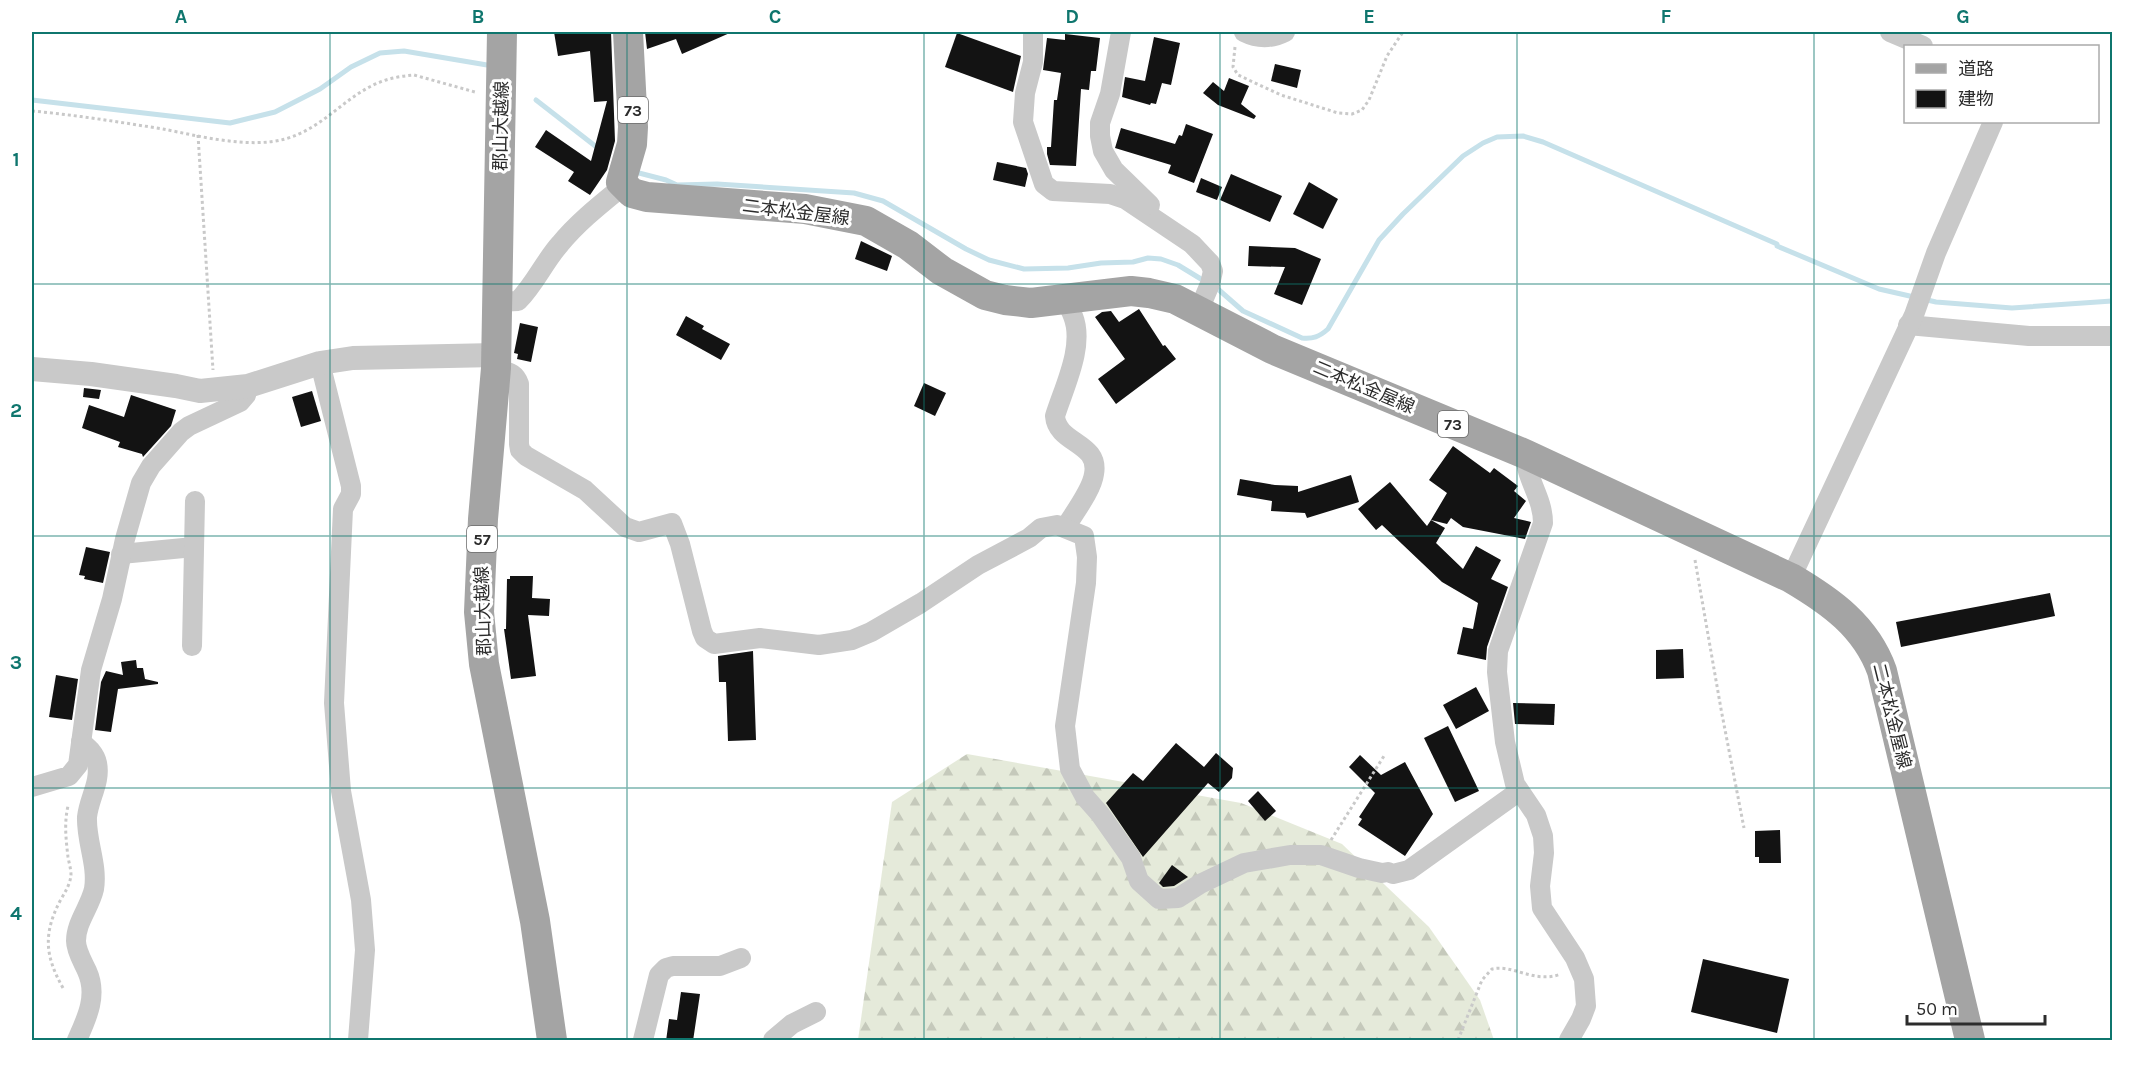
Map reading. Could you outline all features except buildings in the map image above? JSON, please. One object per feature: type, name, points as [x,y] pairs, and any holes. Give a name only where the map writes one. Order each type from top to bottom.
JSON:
[{"type":"main road","name":"郡山大越線","points":[[502,32],[496,362],[483,519],[479,612],[484,664],[535,921],[552,1041]]},
{"type":"main road","name":"73","points":[[623,186],[621,182],[632,144],[633,127],[628,32]]},
{"type":"main road","name":"二本松金屋線","points":[[623,186],[632,193],[647,197],[805,209],[866,221],[908,245],[942,271],[985,295],[1005,300],[1031,303],[1131,291],[1149,292],[1175,299],[1272,349],[1525,454],[1791,578],[1822,597],[1840,611],[1864,636],[1877,657],[1885,682],[1971,1041]]},
{"type":"street","points":[[1033,32],[1033,62],[1025,93],[1023,122],[1044,184],[1053,191],[1110,194],[1125,199],[1192,244],[1210,263],[1212,276],[1199,310]]},
{"type":"street","points":[[1120,32],[1110,94],[1100,123],[1100,136],[1104,151],[1114,170],[1160,215],[1163,224]]},
{"type":"street","points":[[1241,35],[1270,38],[1286,32]]},
{"type":"street","points":[[1890,32],[1921,45]]},
{"type":"street","points":[[1791,578],[1914,315],[1936,253],[1993,123]]},
{"type":"street","points":[[498,302],[518,301],[532,287],[561,243],[623,186]]},
{"type":"street","points":[[1065,299],[1074,316],[1077,333],[1072,364],[1055,416],[1056,425],[1066,437],[1084,446],[1094,458],[1095,465],[1094,476],[1065,528]]},
{"type":"street","points":[[1908,325],[2030,336],[2112,336]]},
{"type":"street","points":[[32,369],[91,374],[200,391],[215,391],[248,386],[320,363],[353,358],[496,362],[516,376],[519,384],[519,444],[520,450],[526,456],[585,490],[625,527],[639,532],[672,523],[680,544],[702,631],[705,638],[714,644],[760,638],[819,645],[852,640],[871,632],[921,603],[978,565],[1029,538],[1041,528],[1052,525],[1084,536],[1087,557],[1086,583],[1065,726],[1070,769],[1085,797],[1131,858],[1139,880],[1159,899],[1178,898],[1200,884],[1244,863],[1290,855],[1321,855],[1382,873],[1393,874],[1409,870],[1518,792]]},
{"type":"street","points":[[320,363],[351,486],[351,494],[343,509],[334,703],[341,791],[361,900],[365,950],[358,1041]]},
{"type":"street","points":[[32,787],[62,779],[75,770],[91,670],[112,599],[121,554],[141,483],[151,466],[189,426],[240,402],[248,386]]},
{"type":"street","points":[[1525,454],[1526,469],[1540,503],[1543,523],[1498,651],[1499,694],[1505,742],[1515,784],[1518,792],[1536,815],[1543,836],[1545,853],[1540,886],[1542,908],[1579,967],[1586,989],[1586,1006],[1569,1041]]},
{"type":"street","points":[[192,646],[195,501]]},
{"type":"street","points":[[121,554],[194,548]]},
{"type":"street","points":[[76,1041],[89,1012],[92,995],[91,979],[75,944],[77,932],[94,890],[87,815],[98,775],[97,761],[91,751],[81,742]]},
{"type":"street","points":[[644,1041],[659,975],[666,968],[720,966],[741,958]]},
{"type":"street","points":[[773,1041],[792,1024],[816,1012]]},
{"type":"path","points":[[1241,35],[1235,47],[1233,67],[1238,75],[1281,95],[1338,113],[1353,114],[1362,110],[1369,100],[1387,56],[1403,32]]},
{"type":"path","points":[[32,111],[78,115],[259,143],[285,139],[318,124],[353,97],[378,83],[404,76],[414,75],[475,92]]},
{"type":"path","points":[[198,135],[215,391]]},
{"type":"path","points":[[1691,531],[1744,828]]},
{"type":"path","points":[[1321,855],[1384,756]]},
{"type":"path","points":[[63,988],[47,948],[52,920],[68,887],[71,874],[64,821],[76,779],[75,770]]},
{"type":"path","points":[[1458,1041],[1482,980],[1492,969],[1499,968],[1545,977],[1555,976],[1579,967]]},
{"type":"green space","points":[[967,754],[1241,803],[1342,844],[1429,927],[1480,1000],[1494,1040],[858,1040],[892,802]]},
{"type":"waterway","points":[[32,100],[230,123],[275,112],[320,89],[351,67],[380,53],[404,51],[493,66]]},
{"type":"waterway","points":[[536,100],[599,149]]},
{"type":"waterway","points":[[639,173],[677,185],[717,184],[854,193],[883,201],[989,260],[1024,269],[1068,268],[1101,263],[1133,262],[1148,258],[1161,259],[1178,265],[1219,290],[1243,311],[1302,338],[1309,338],[1319,336],[1328,329],[1379,240],[1463,156],[1497,137],[1523,136],[1543,142],[1879,289],[1936,302],[2012,308],[2112,301]]}]
